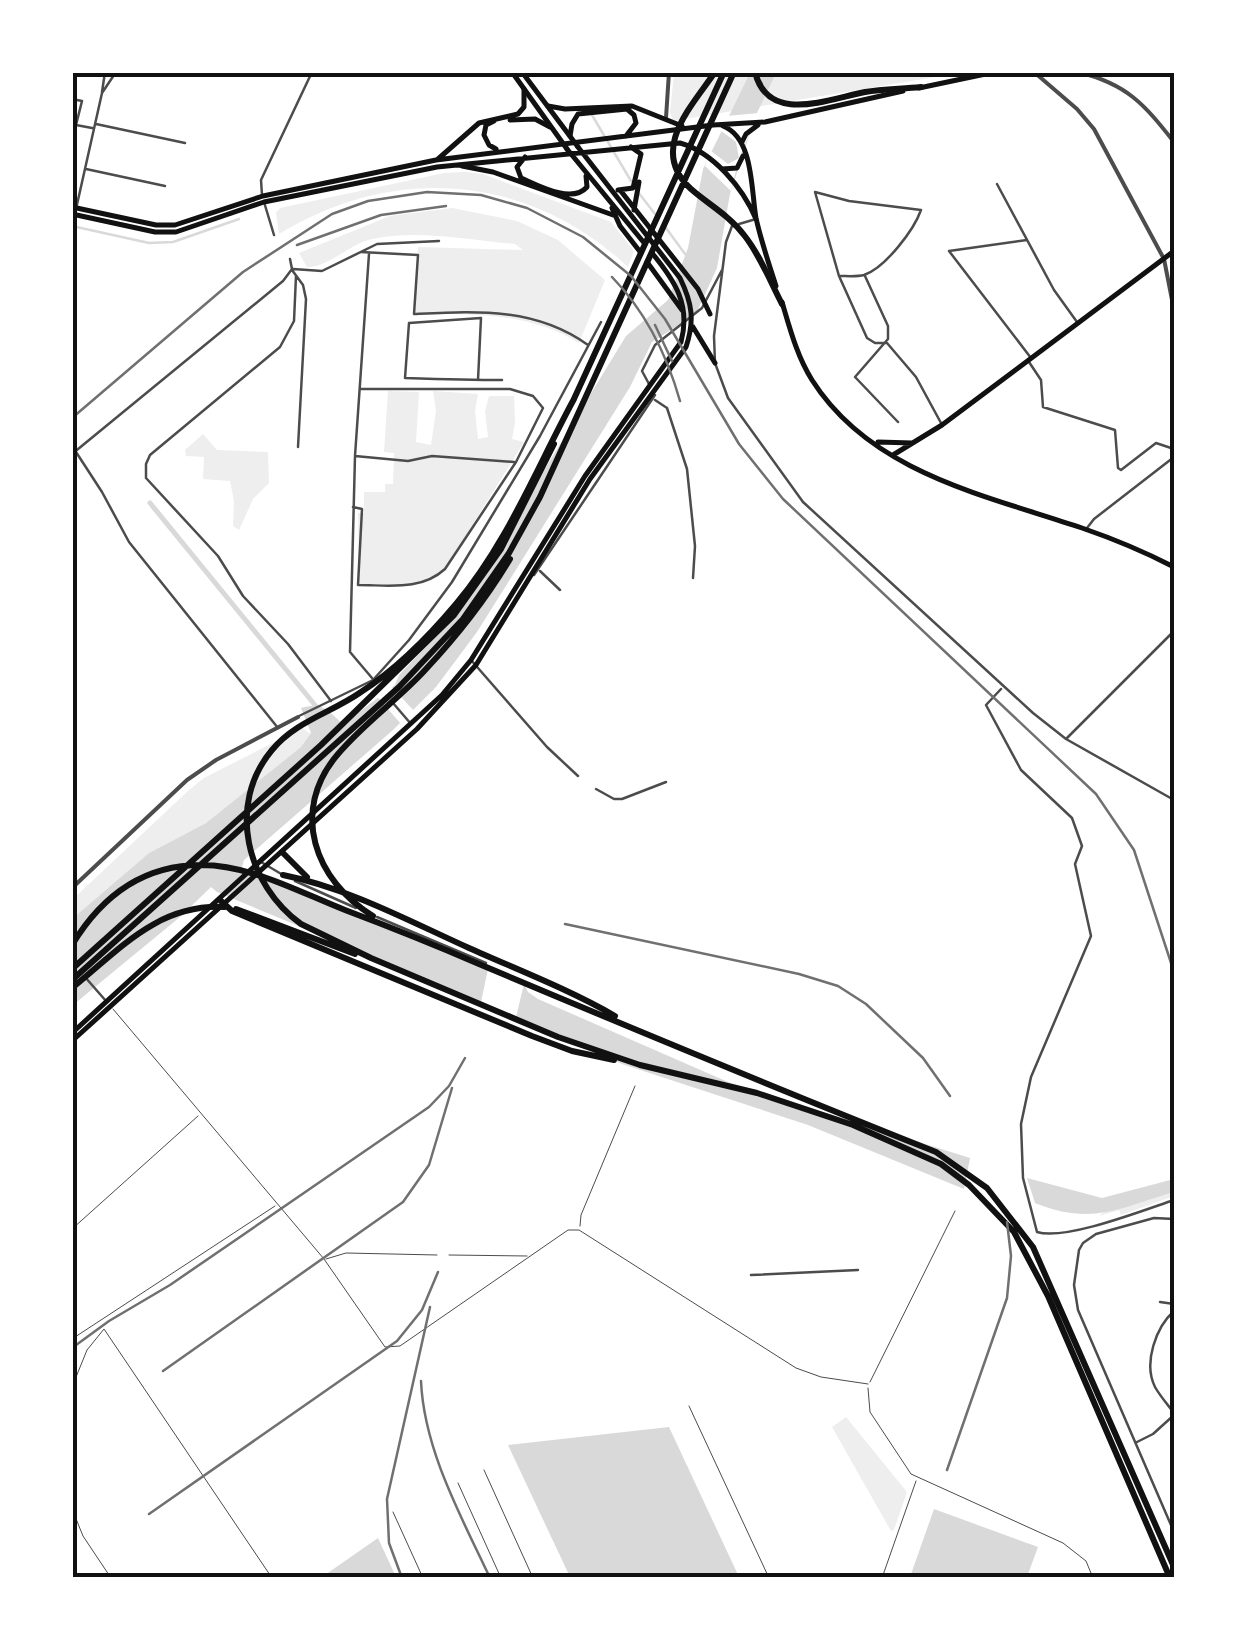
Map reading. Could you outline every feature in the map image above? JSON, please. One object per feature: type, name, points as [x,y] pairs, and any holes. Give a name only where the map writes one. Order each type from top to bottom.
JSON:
[{"type":"highway","points":[[714,72],[678,125],[673,140],[674,160],[690,188],[744,235],[782,304]]},
{"type":"highway","points":[[72,965],[320,745],[454,616],[501,549],[724,72]]},
{"type":"highway","points":[[386,924],[347,900],[321,864],[313,834],[320,786],[336,756],[425,670],[467,621],[510,559],[734,72]]},
{"type":"highway","points":[[754,72],[764,93],[784,104],[921,87]]},
{"type":"highway","points":[[371,958],[301,924],[288,915],[264,886],[253,862],[247,830],[254,783],[270,752],[290,731],[362,692],[454,607],[497,546],[574,399]]},
{"type":"highway","points":[[72,980],[400,687],[463,619],[509,553],[545,486]]},
{"type":"highway","points":[[282,852],[291,865],[312,881]]},
{"type":"highway","points":[[72,945],[96,910],[146,875],[182,866],[220,866],[256,875],[386,924],[936,1152],[987,1188],[1033,1247],[1174,1566]]},
{"type":"highway","points":[[283,875],[328,887],[584,998],[637,1030]]},
{"type":"highway","points":[[223,901],[232,910],[572,1051],[757,1093],[870,1132],[941,1164],[993,1206],[1014,1232],[1048,1296],[1170,1578]]},
{"type":"highway","points":[[72,988],[158,919],[205,906],[246,911],[371,958],[558,1037],[640,1066]]},
{"type":"highway","points":[[216,912],[232,910]]},
{"type":"main road","points":[[512,72],[585,173],[698,289],[710,314]]},
{"type":"main road","points":[[474,663],[590,478],[686,347],[693,326],[691,302],[680,278],[522,72]]},
{"type":"main road","points":[[74,211],[162,233],[182,231],[264,199],[436,160],[765,122],[995,72]]},
{"type":"main road","points":[[436,160],[479,123],[518,114],[524,106],[524,89]]},
{"type":"main road","points":[[545,105],[565,109],[632,106],[687,128]]},
{"type":"main road","points":[[570,136],[572,124],[582,113],[628,109],[636,124],[619,138]]},
{"type":"main road","points":[[499,150],[484,140],[484,130],[490,122],[526,118],[550,127]]},
{"type":"main road","points":[[742,145],[752,129],[765,122]]},
{"type":"main road","points":[[716,125],[734,132],[742,145],[756,219],[800,357],[834,409],[911,468],[1086,530],[1174,567]]},
{"type":"main road","points":[[610,187],[628,190],[638,180],[645,158],[656,144]]},
{"type":"main road","points":[[264,199],[454,164],[625,146],[688,145],[740,189],[756,219]]},
{"type":"main road","points":[[625,146],[641,154],[634,210]]},
{"type":"main road","points":[[720,169],[737,168],[744,153]]},
{"type":"main road","points":[[529,156],[517,167],[521,178],[573,196],[582,193],[586,186],[585,173]]},
{"type":"main road","points":[[454,164],[493,172],[614,215]]},
{"type":"main road","points":[[620,190],[640,226]]},
{"type":"main road","points":[[611,203],[628,238],[659,276],[715,363]]},
{"type":"main road","points":[[893,456],[942,425],[1174,251]]},
{"type":"main road","points":[[875,442],[912,444]]},
{"type":"main road","points":[[260,867],[282,852],[474,663],[526,583],[538,556]]},
{"type":"main road","points":[[72,1033],[223,901],[412,724]]},
{"type":"main road","points":[[72,1041],[107,1002],[216,912],[223,901]]},
{"type":"street","points":[[102,94],[116,72]]},
{"type":"street","points":[[274,235],[261,180],[312,72]]},
{"type":"street","points":[[666,120],[669,72]]},
{"type":"street","points":[[1034,72],[1086,118],[1164,258],[1174,310]]},
{"type":"street","points":[[1078,72],[1106,79],[1130,92],[1174,142]]},
{"type":"street","points":[[74,211],[104,73]]},
{"type":"street","points":[[72,99],[82,102],[73,136]]},
{"type":"street","points":[[76,125],[186,143]]},
{"type":"street","points":[[84,169],[165,186]]},
{"type":"street","points":[[997,184],[1054,290],[1078,323]]},
{"type":"street","points":[[840,276],[864,274],[914,229],[921,210],[849,201],[815,192],[840,276],[867,338],[875,344],[887,343]]},
{"type":"street","points":[[714,336],[730,228],[756,219]]},
{"type":"street","points":[[1027,240],[949,251],[1030,359],[1041,380],[1043,407],[1116,430],[1121,470],[1156,443],[1174,449]]},
{"type":"street","points":[[292,269],[322,271],[377,244],[439,241]]},
{"type":"street","points":[[361,252],[418,255],[414,314],[472,311],[524,316],[564,328],[588,345]]},
{"type":"street","points":[[369,254],[355,456],[350,652],[412,724]]},
{"type":"street","points":[[290,259],[306,299],[298,447]]},
{"type":"street","points":[[278,728],[129,542],[102,492],[74,453],[283,281],[292,269]]},
{"type":"street","points":[[526,583],[653,399],[655,393],[642,371],[652,349],[695,317],[722,269]]},
{"type":"street","points":[[864,274],[888,326],[887,343],[855,377],[898,422]]},
{"type":"street","points":[[296,276],[294,322],[280,347],[150,455],[146,478],[218,556],[243,596],[288,644],[331,701]]},
{"type":"street","points":[[710,314],[715,363],[728,398],[803,502],[1002,688],[1066,738],[1174,800]]},
{"type":"street","points":[[478,380],[481,318],[409,323],[405,378],[478,380],[502,380]]},
{"type":"street","points":[[72,888],[187,780],[216,760],[374,682],[452,582],[540,436],[601,322]]},
{"type":"street","points":[[887,343],[916,377],[942,425]]},
{"type":"street","points":[[436,379],[436,389]]},
{"type":"street","points":[[353,507],[362,509],[358,585],[432,582],[445,569],[516,462],[543,408],[533,396],[510,390],[360,389]]},
{"type":"street","points":[[653,399],[667,408],[687,469],[695,546],[693,578]]},
{"type":"street","points":[[355,456],[516,462]]},
{"type":"street","points":[[1086,530],[1094,519],[1174,457]]},
{"type":"street","points":[[538,570],[560,590]]},
{"type":"street","points":[[1066,738],[1174,631]]},
{"type":"street","points":[[474,663],[547,748],[578,776]]},
{"type":"street","points":[[1002,688],[986,704],[1005,743],[1021,770],[1072,818],[1082,846],[1075,864],[1090,936],[1030,1077],[1021,1124],[1023,1178],[1037,1232],[1049,1234],[1092,1226],[1174,1200]]},
{"type":"street","points":[[596,789],[614,800],[666,782]]},
{"type":"street","points":[[260,867],[486,963]]},
{"type":"street","points":[[72,965],[107,1002]]},
{"type":"street","points":[[1174,1220],[1154,1218],[1096,1234],[1079,1250],[1074,1299],[1174,1532]]},
{"type":"street","points":[[752,1275],[858,1270]]},
{"type":"street","points":[[1160,1302],[1174,1304]]},
{"type":"street","points":[[1135,1442],[1152,1434],[1174,1414],[1154,1385],[1151,1371],[1156,1336],[1174,1311]]},
{"type":"lane","points":[[107,1002],[324,1259],[375,1335],[388,1347],[400,1346],[568,1230],[579,1230],[796,1368],[820,1377],[868,1384]]},
{"type":"lane","points":[[579,1230],[581,1215],[636,1086]]},
{"type":"lane","points":[[72,1229],[200,1114]]},
{"type":"lane","points":[[72,1339],[277,1204]]},
{"type":"lane","points":[[956,1210],[868,1384],[870,1412],[911,1474],[1063,1543],[1086,1560],[1092,1578]]},
{"type":"lane","points":[[324,1259],[346,1254],[437,1255]]},
{"type":"lane","points":[[449,1255],[531,1256]]},
{"type":"lane","points":[[72,1387],[87,1350],[104,1329],[272,1578]]},
{"type":"lane","points":[[689,1406],[769,1578]]},
{"type":"lane","points":[[484,1470],[532,1578]]},
{"type":"lane","points":[[882,1578],[918,1478]]},
{"type":"lane","points":[[458,1483],[500,1578]]},
{"type":"lane","points":[[72,1509],[83,1536],[112,1578]]},
{"type":"lane","points":[[393,1512],[424,1578]]},
{"type":"shaded area","points":[[674,73],[959,73],[673,121],[670,112]]},
{"type":"shaded area","points":[[750,73],[776,73],[756,115],[730,194],[717,268],[696,314],[652,342],[630,387],[477,632],[436,687],[393,730],[244,860],[241,870],[488,969],[481,1002],[211,887],[73,1005],[73,918],[149,853],[206,823],[301,747],[311,733],[301,708],[320,707],[343,724],[395,685],[399,675],[439,633],[479,577],[626,336],[668,300],[688,248],[703,169]]},
{"type":"shaded area","points":[[444,173],[483,174],[611,222],[634,251],[628,267],[589,236],[548,213],[505,197],[460,189],[414,189],[369,196],[323,211],[279,234],[276,213],[280,208]]},
{"type":"shaded area","points":[[452,208],[517,221],[558,240],[605,280],[579,343],[520,320],[414,314],[418,247],[523,250],[515,244],[444,236],[389,236],[364,242],[324,263],[307,267],[299,253],[390,216]]},
{"type":"shaded area","points":[[388,391],[419,392],[416,442],[431,445],[436,411],[433,391],[478,394],[478,439],[488,437],[485,411],[489,396],[514,396],[512,439],[524,442],[445,569],[415,583],[359,584],[358,513],[364,513],[364,492],[385,492],[385,484],[393,484],[394,453],[384,452]]},
{"type":"shaded area","points":[[203,434],[217,450],[268,452],[269,483],[253,499],[239,530],[233,526],[230,481],[203,479],[204,457],[186,456],[185,450]]},
{"type":"shaded area","points":[[302,728],[311,734],[301,747],[206,823],[149,853],[73,918],[73,899],[189,790],[204,778]]},
{"type":"shaded area","points":[[524,984],[538,999],[728,1082],[970,1158],[964,1189],[808,1125],[622,1064],[516,1017]]},
{"type":"shaded area","points":[[1027,1178],[1102,1198],[1174,1179],[1174,1192],[1121,1209],[1073,1213],[1035,1203]]},
{"type":"shaded area","points":[[1174,1192],[1174,1196],[1121,1215],[1119,1210],[1099,1216],[1104,1212]]},
{"type":"shaded area","points":[[846,1417],[907,1492],[894,1530],[891,1531],[832,1427]]},
{"type":"shaded area","points":[[669,1427],[739,1577],[570,1577],[508,1445]]},
{"type":"shaded area","points":[[934,1509],[1038,1547],[1027,1577],[910,1577]]},
{"type":"shaded area","points":[[378,1538],[396,1577],[322,1577]]},
{"type":"pier","points":[[759,113],[739,158],[736,142],[720,130],[726,116]]},
{"type":"pier","points":[[711,151],[728,164],[739,158],[731,191],[705,166]]},
{"type":"pier","points":[[389,684],[415,712],[401,724],[375,694]]},
{"type":"waterway","points":[[592,115],[631,181]]},
{"type":"waterway","points":[[638,192],[655,214]]},
{"type":"waterway","points":[[72,226],[149,243],[173,242],[239,219]]},
{"type":"waterway","points":[[666,228],[685,254]]},
{"type":"waterway","points":[[150,503],[319,710]]},
{"type":"railway","points":[[72,418],[243,272],[332,214],[368,201],[427,192],[481,195],[527,208],[583,237],[631,276],[665,319],[739,444],[783,499],[1096,794],[1134,850],[1174,972]]},
{"type":"railway","points":[[297,245],[381,215],[446,206]]},
{"type":"railway","points":[[612,277],[654,334],[680,401]]},
{"type":"railway","points":[[655,325],[672,361]]},
{"type":"railway","points":[[565,924],[799,974],[838,986],[866,1004],[923,1058],[950,1096]]},
{"type":"railway","points":[[72,1348],[429,1107],[449,1086],[465,1058]]},
{"type":"railway","points":[[163,1371],[403,1202],[429,1165],[452,1088]]},
{"type":"railway","points":[[947,1470],[1007,1298],[1011,1256],[1007,1222]]},
{"type":"railway","points":[[149,1514],[397,1341],[422,1310],[438,1272]]},
{"type":"railway","points":[[402,1578],[389,1543],[387,1499],[430,1307]]},
{"type":"railway","points":[[421,1381],[437,1457],[490,1578]]}]
